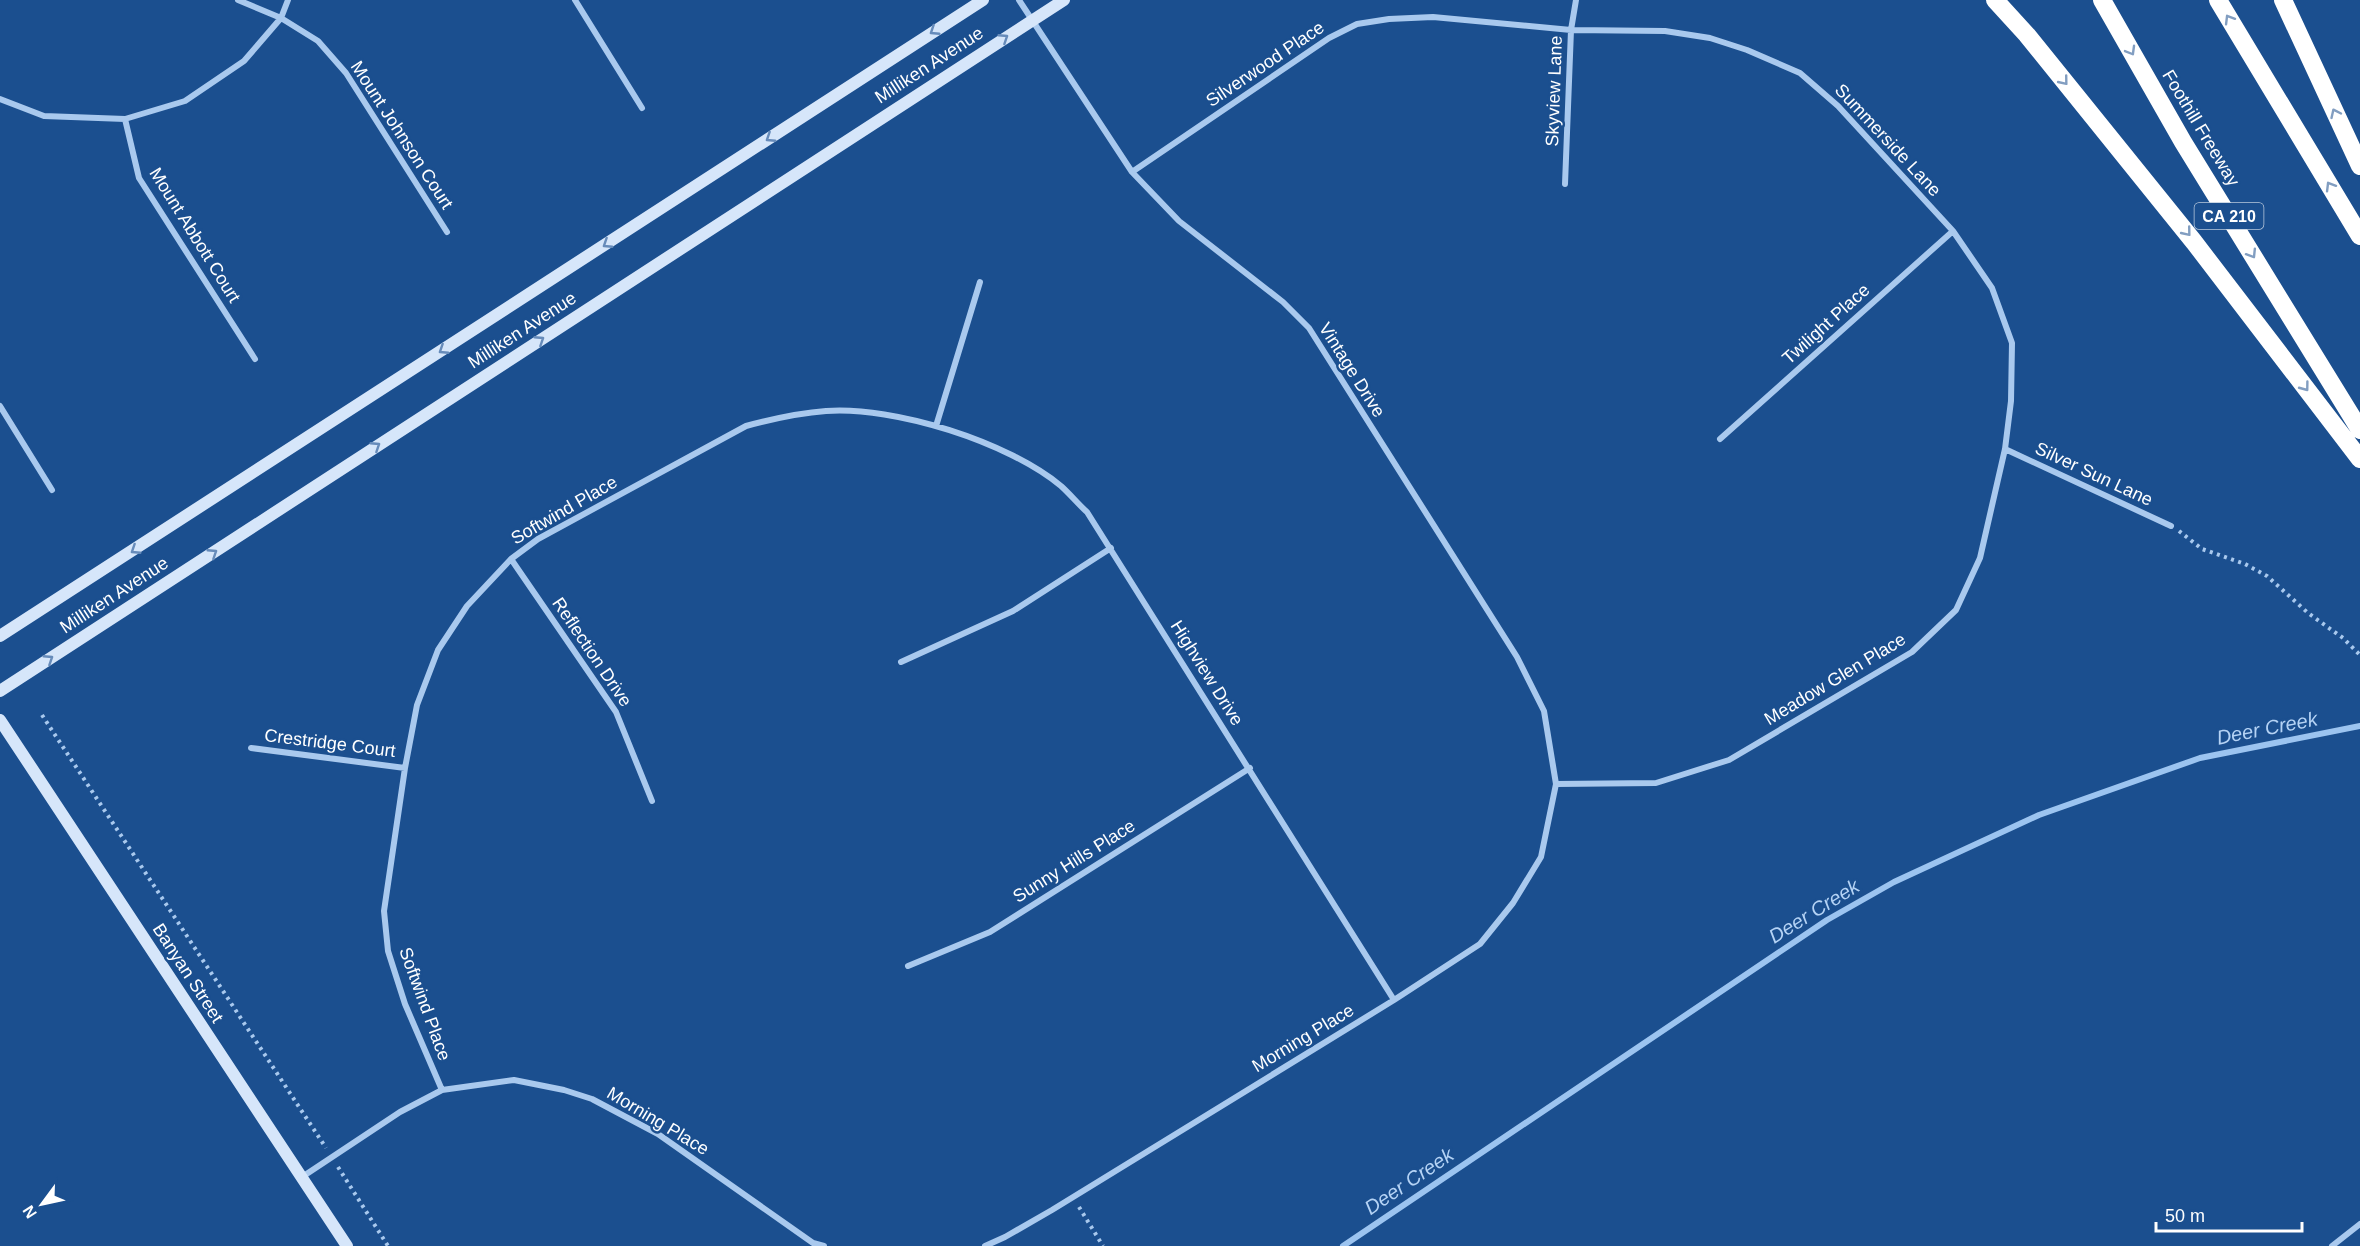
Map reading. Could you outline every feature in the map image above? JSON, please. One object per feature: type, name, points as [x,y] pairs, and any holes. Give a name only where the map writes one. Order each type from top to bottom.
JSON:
[{"type":"highway","points":[[1995,0],[2027,35],[2194,242],[2360,459]]},
{"type":"highway","name":"Foothill Freeway","points":[[2102,0],[2183,142],[2360,430]]},
{"type":"highway","points":[[2218,0],[2360,236]]},
{"type":"highway","points":[[2283,0],[2360,166]]},
{"type":"main road","name":"Milliken Avenue","points":[[0,636],[983,0]]},
{"type":"main road","name":"Milliken Avenue","points":[[0,691],[1064,0]]},
{"type":"main road","name":"Banyan Street","points":[[0,720],[347,1246]]},
{"type":"street","name":"Mount Johnson Court","points":[[238,0],[281,18],[318,42],[346,73],[447,232]]},
{"type":"street","points":[[0,99],[44,116],[125,119],[185,101],[244,61],[281,18],[288,0]]},
{"type":"street","points":[[575,0],[642,108]]},
{"type":"street","name":"Vintage Drive","points":[[1019,0],[1132,172],[1179,221],[1283,302],[1309,328],[1517,657],[1544,711],[1556,784]]},
{"type":"street","name":"Skyview Lane","points":[[1565,184],[1571,30],[1576,0]]},
{"type":"street","name":"Silverwood Place","points":[[1132,172],[1329,38],[1357,24],[1389,19],[1433,17],[1571,30]]},
{"type":"street","name":"Summerside Lane","points":[[1571,30],[1665,31],[1710,38],[1747,50],[1800,72],[1838,106],[1953,231],[1992,288],[2012,343],[2012,400],[2005,449]]},
{"type":"street","name":"Mount Abbott Court","points":[[125,119],[139,178],[255,359]]},
{"type":"street","name":"Twilight Place","points":[[1720,439],[1953,231]]},
{"type":"street","points":[[936,426],[980,282]]},
{"type":"street","points":[[0,406],[52,490]]},
{"type":"street","name":"Softwind Place","points":[[442,1090],[405,1004],[388,951],[384,910],[388,871],[417,705],[438,650],[467,606],[511,559],[538,539],[746,426],[782,416],[828,411],[884,413],[936,426]]},
{"type":"street","name":"Highview Drive","points":[[936,426],[993,447],[1060,486],[1087,512],[1394,1000]]},
{"type":"street","name":"Meadow Glen Place","points":[[1556,784],[1656,783],[1729,760],[1912,652],[1956,610],[1980,558],[2005,449]]},
{"type":"street","name":"Silver Sun Lane","points":[[2005,449],[2171,526]]},
{"type":"street","points":[[901,662],[1013,611],[1111,548]]},
{"type":"street","name":"Reflection Drive","points":[[511,559],[616,712],[652,801]]},
{"type":"street","name":"Crestridge Court","points":[[251,748],[405,768]]},
{"type":"street","name":"Sunny Hills Place","points":[[908,966],[990,932],[1250,768]]},
{"type":"street","name":"Morning Place","points":[[985,1246],[1005,1237],[1394,1000],[1480,944],[1513,903],[1542,857],[1556,784]]},
{"type":"street","name":"Morning Place","points":[[301,1177],[400,1112],[442,1090],[514,1080],[592,1098],[658,1134],[812,1244],[824,1246]]},
{"type":"street","points":[[2332,1246],[2360,1224]]},
{"type":"path","points":[[2171,526],[2202,549],[2245,564],[2267,576],[2307,613],[2343,638],[2360,655]]},
{"type":"path","points":[[42,715],[388,1246]]},
{"type":"path","points":[[1072,1196],[1103,1246]]},
{"type":"waterway","name":"Deer Creek","points":[[1343,1246],[1827,920],[1894,882],[2039,815],[2200,758],[2360,726]]}]
